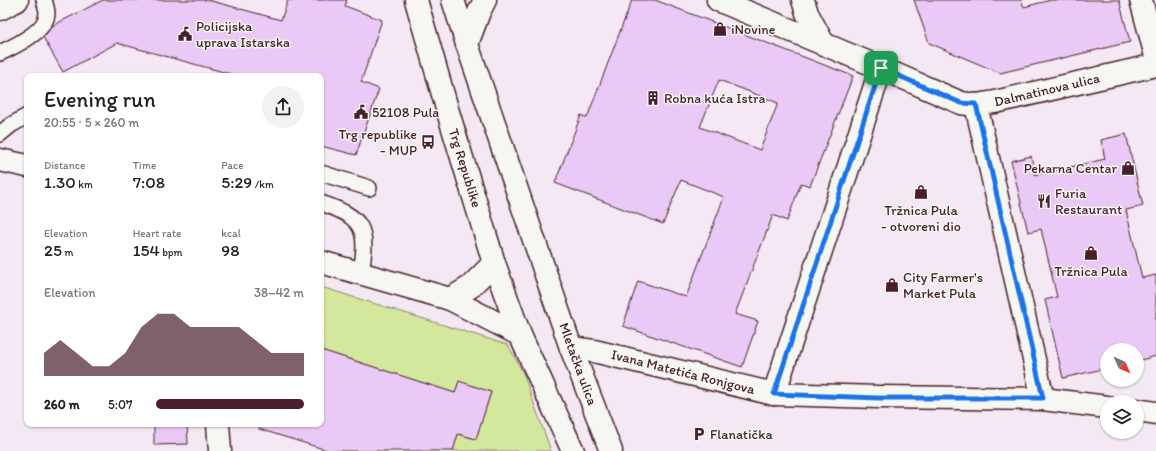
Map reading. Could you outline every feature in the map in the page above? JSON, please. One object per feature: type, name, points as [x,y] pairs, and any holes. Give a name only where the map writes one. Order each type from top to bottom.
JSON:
[{"type":"street","name":"Trg Republike","points":[[416,0],[494,263],[520,335]]},
{"type":"street","points":[[453,0],[467,44]]},
{"type":"street","points":[[467,44],[485,0]]},
{"type":"street","name":"Dalmatinova ulica","points":[[718,0],[961,103],[976,104],[995,102],[1156,65]]},
{"type":"street","points":[[803,0],[807,13],[824,45]]},
{"type":"street","points":[[1141,0],[1156,56]]},
{"type":"street","name":"Mletačka ulica","points":[[467,44],[571,348],[611,451]]},
{"type":"street","points":[[774,394],[881,68]]},
{"type":"street","points":[[976,104],[1043,398]]},
{"type":"street","points":[[0,160],[24,165]]},
{"type":"street","points":[[324,263],[450,299],[520,335],[573,451]]},
{"type":"street","points":[[450,299],[470,287],[494,263]]},
{"type":"street","name":"Ivana Matetića Ronjgova","points":[[571,348],[594,351],[774,394],[878,398],[1043,398],[1100,406]]},
{"type":"street","points":[[1144,411],[1156,413]]},
{"type":"street","points":[[218,427],[220,451]]},
{"type":"lane","points":[[0,53],[29,37],[40,28],[46,20],[47,12],[44,0]]},
{"type":"lane","points":[[0,134],[11,125],[24,118]]},
{"type":"lane","points":[[324,174],[369,188]]},
{"type":"lane","points":[[324,204],[341,210],[352,217],[361,228],[364,237],[365,251],[361,273]]},
{"type":"green space","points":[[324,288],[508,345],[523,373],[551,451],[453,451],[458,434],[476,439],[491,392],[459,382],[455,393],[324,351]]},
{"type":"building","points":[[103,0],[208,0],[281,20],[288,0],[347,0],[345,6],[382,20],[361,82],[379,89],[356,155],[324,147],[324,73],[227,73],[117,43],[63,72],[43,37],[52,26]]},
{"type":"building","points":[[632,0],[655,0],[853,76],[810,186],[801,183],[787,221],[773,215],[735,314],[758,321],[742,367],[623,326],[638,281],[686,297],[724,197],[681,180],[663,224],[555,183],[581,115],[587,118]],"holes":[[[719,80],[778,103],[760,150],[700,127]]]},
{"type":"building","points":[[914,0],[1021,0],[1024,7],[1051,0],[1119,0],[1130,42],[1000,73],[929,43]]},
{"type":"building","name":"Tržnica Pula","points":[[1126,134],[1143,206],[1126,210],[1142,278],[1156,275],[1156,356],[1144,359],[1144,343],[1100,343],[1100,370],[1063,378],[1045,300],[1057,297],[1041,229],[1028,232],[1011,161],[1031,156],[1035,175],[1105,159],[1101,140]]},
{"type":"building","points":[[324,351],[455,393],[459,381],[491,392],[476,439],[458,434],[453,451],[330,451],[259,429],[259,427],[324,427]]},
{"type":"building","points":[[154,427],[187,427],[188,444],[154,445]]},
{"type":"place","name":"iNovine","points":[[720,29]]},
{"type":"place","name":"Policijska uprava Istarska","points":[[185,34]]},
{"type":"place","name":"Robna kuća Istra","points":[[653,98]]},
{"type":"place","name":"52108 Pula","points":[[361,112]]},
{"type":"place","name":"Trg republike - MUP","points":[[428,142]]},
{"type":"place","name":"Pekarna Centar","points":[[1128,168]]},
{"type":"place","name":"Tržnica Pula - otvoreni dio","points":[[921,192]]},
{"type":"place","name":"Furia Restaurant","points":[[1044,201]]},
{"type":"place","name":"Tržnica Pula","points":[[1091,253]]},
{"type":"place","name":"City Farmer's Market Pula","points":[[892,285]]},
{"type":"place","name":"Flanatička","points":[[699,434]]},
{"type":"route","points":[[881,68],[961,103],[976,104],[1043,398],[878,398],[774,394],[881,68]]}]
